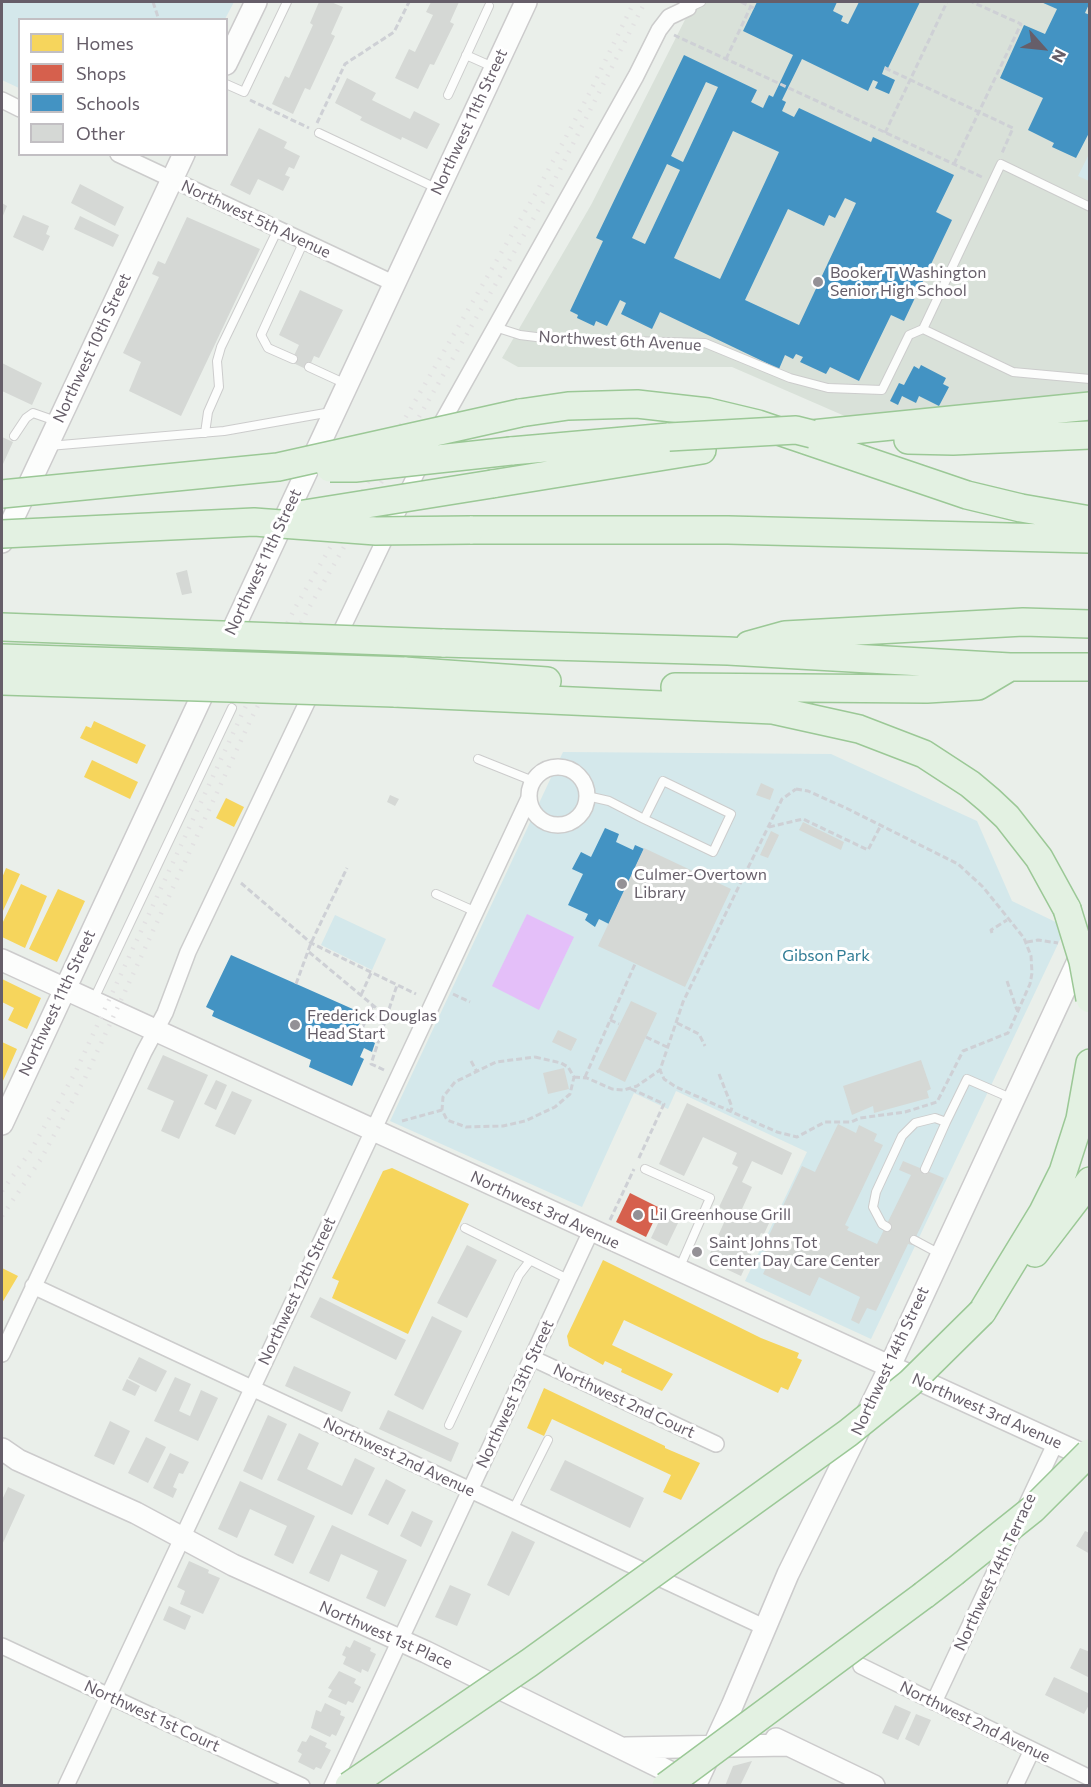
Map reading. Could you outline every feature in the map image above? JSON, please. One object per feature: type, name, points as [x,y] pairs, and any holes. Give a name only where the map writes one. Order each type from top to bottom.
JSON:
[{"type":"highway","points":[[278,467],[520,413],[568,406],[637,404],[708,412],[769,428],[967,495],[1021,508],[1089,520]]},
{"type":"highway","points":[[2,534],[254,522],[702,450],[824,433],[1089,406]]},
{"type":"highway","points":[[2,494],[278,467],[355,468],[669,437],[796,429],[860,438],[953,441],[1089,435]]},
{"type":"highway","points":[[254,522],[376,531],[728,530],[1089,539]]},
{"type":"highway","points":[[728,651],[785,635],[1023,622],[1089,624]]},
{"type":"highway","points":[[2,627],[728,651],[1017,667],[1089,667]]},
{"type":"highway","points":[[2,658],[399,682],[773,710],[859,729],[924,754],[970,784],[1007,817],[1039,858],[1067,909],[1083,961],[1089,999]]},
{"type":"highway","points":[[2,681],[399,682],[927,689],[978,686],[1017,667]]},
{"type":"highway","points":[[982,1312],[1050,1199],[1068,1158],[1084,1101],[1089,1063]]},
{"type":"highway","points":[[349,1785],[529,1663],[848,1433],[910,1383],[1016,1275],[1089,1181]]},
{"type":"highway","points":[[666,1785],[954,1572],[1033,1509],[1087,1452]]},
{"type":"street","points":[[228,60],[256,2]]},
{"type":"street","name":"Northwest 11th Street","points":[[2,1124],[526,2]]},
{"type":"street","points":[[2,1354],[165,1013],[183,963],[418,467],[639,70],[658,30],[684,5]]},
{"type":"street","points":[[2,100],[18,108]]},
{"type":"street","name":"Northwest 5th Avenue","points":[[122,156],[393,283]]},
{"type":"street","name":"Northwest 10th Street","points":[[2,542],[183,156]]},
{"type":"street","points":[[529,798],[537,816],[554,825],[573,821],[585,806],[587,796],[582,778],[566,767],[547,769],[533,781]]},
{"type":"street","name":"Northwest 12th Street","points":[[66,1785],[474,911],[529,798],[533,781]]},
{"type":"street","name":"Northwest 14th Street","points":[[695,1785],[812,1523],[889,1366],[1089,937]]},
{"type":"street","name":"Northwest 3rd Avenue","points":[[2,960],[155,1032],[1056,1442],[1087,1452]]},
{"type":"street","name":"Northwest 13th Street","points":[[332,1785],[591,1231]]},
{"type":"street","name":"Northwest 2nd Avenue","points":[[33,1286],[764,1627]]},
{"type":"street","name":"Northwest 2nd Court","points":[[532,1358],[716,1444]]},
{"type":"street","name":"Northwest 14th Terrace","points":[[934,1702],[1056,1442]]},
{"type":"street","name":"Northwest 1st Place","points":[[2,1449],[18,1460],[136,1513],[233,1565],[399,1642],[426,1652],[621,1748],[678,1749],[714,1745],[787,1745]]},
{"type":"street","name":"Northwest 1st Court","points":[[2,1646],[302,1785]]},
{"type":"street","name":"Northwest 2nd Avenue","points":[[861,1666],[1089,1778]]},
{"type":"street","name":"Northwest 1st Place","points":[[732,1706],[787,1745],[874,1785]]},
{"type":"street","points":[[621,1748],[695,1785]]},
{"type":"street","points":[[1015,1785],[1032,1750]]},
{"type":"lane","points":[[228,85],[244,92],[286,2]]},
{"type":"lane","points":[[448,95],[489,6]]},
{"type":"lane","points":[[466,55],[494,68]]},
{"type":"lane","points":[[319,133],[438,189]]},
{"type":"lane","points":[[1089,207],[1001,164],[923,329],[1013,372],[1089,379]]},
{"type":"lane","points":[[205,433],[208,412],[219,387],[217,361],[221,347],[278,229]]},
{"type":"lane","points":[[293,359],[268,348],[261,336],[304,241]]},
{"type":"lane","name":"Northwest 6th Avenue","points":[[495,327],[520,335],[552,339],[705,343],[790,378],[828,388],[882,390],[909,335],[923,329]]},
{"type":"lane","points":[[309,367],[346,384]]},
{"type":"lane","points":[[46,446],[205,433],[333,412]]},
{"type":"lane","points":[[14,436],[33,413],[58,422]]},
{"type":"lane","points":[[92,1003],[232,708]]},
{"type":"lane","points":[[478,759],[533,781]]},
{"type":"lane","points":[[587,796],[609,801],[644,819],[713,852],[731,814],[663,781],[644,819]]},
{"type":"lane","points":[[436,894],[474,911]]},
{"type":"lane","points":[[925,1169],[968,1079],[1013,1099]]},
{"type":"lane","points":[[886,1227],[873,1207],[876,1192],[902,1136],[915,1123],[935,1118],[946,1122]]},
{"type":"lane","points":[[645,1169],[710,1198],[678,1270]]},
{"type":"lane","points":[[465,1228],[518,1253],[529,1262],[568,1279]]},
{"type":"lane","points":[[914,1240],[940,1254]]},
{"type":"lane","points":[[449,1425],[519,1275],[529,1262]]},
{"type":"lane","points":[[513,1510],[548,1440]]},
{"type":"path","points":[[153,2],[158,18]]},
{"type":"path","points":[[242,97],[313,130],[345,64],[394,32],[409,2]]},
{"type":"path","points":[[726,59],[753,7],[741,2]]},
{"type":"path","points":[[885,133],[947,2]]},
{"type":"path","points":[[954,164],[1021,24],[972,2]]},
{"type":"path","points":[[670,33],[974,173]]},
{"type":"path","points":[[885,68],[1013,128],[999,158]]},
{"type":"path","points":[[574,1077],[585,1077],[618,1090],[631,1089],[660,1070],[683,1002],[782,800],[791,791],[801,789],[881,825],[958,864],[992,898],[1007,920],[1027,942],[1031,956],[1031,979],[1008,1033],[963,1051],[938,1102],[905,1112],[860,1118],[850,1122],[825,1122],[797,1137],[777,1132],[669,1083],[660,1070]]},
{"type":"path","points":[[769,828],[803,819],[868,850],[881,825]]},
{"type":"path","points":[[296,984],[311,943],[347,868]]},
{"type":"path","points":[[241,883],[311,943],[416,994]]},
{"type":"path","points":[[992,933],[991,930],[1007,920]]},
{"type":"path","points":[[1027,942],[1038,940],[1064,946]]},
{"type":"path","points":[[309,952],[387,1017]]},
{"type":"path","points":[[585,1077],[635,964]]},
{"type":"path","points":[[361,995],[371,973]]},
{"type":"path","points":[[1007,981],[1017,1011]]},
{"type":"path","points":[[384,1070],[371,1064],[397,985]]},
{"type":"path","points":[[453,994],[470,1002]]},
{"type":"path","points":[[359,1035],[373,1005]]},
{"type":"path","points":[[610,1020],[619,1024]]},
{"type":"path","points":[[677,1023],[699,1034],[705,1047]]},
{"type":"path","points":[[646,1037],[667,1047]]},
{"type":"path","points":[[535,1058],[561,1063],[568,1067],[574,1077],[573,1088],[565,1099],[537,1117],[513,1124],[461,1126],[447,1120],[442,1110],[442,1097],[448,1087],[476,1070],[496,1062],[535,1058]]},
{"type":"path","points":[[471,1061],[476,1070]]},
{"type":"path","points":[[719,1074],[732,1107],[730,1112]]},
{"type":"path","points":[[610,1221],[664,1104],[631,1089]]},
{"type":"path","points":[[402,1121],[442,1110]]},
{"type":"shaded area","name":"Booker T Washington Senior High School","points":[[694,2],[1089,2],[1089,395],[847,417],[732,367],[518,367],[502,358],[591,205]]},
{"type":"shaded area","points":[[527,914],[574,937],[539,1010],[492,986]]},
{"type":"green space","points":[[2,2],[234,2],[226,18],[18,18],[18,88],[2,80]]},
{"type":"green space","points":[[1089,154],[1089,181],[1078,176]]},
{"type":"green space","name":"Gibson Park","points":[[563,752],[831,754],[977,821],[1012,901],[1066,927],[871,1339],[745,1281],[807,1152],[676,1091],[668,1109],[634,1093],[582,1207],[390,1121]]},
{"type":"green space","points":[[335,915],[386,939],[372,970],[321,945]]},
{"type":"building: Homes","points":[[94,721],[146,745],[137,764],[80,738],[86,726],[91,728]]},
{"type":"building: Homes","points":[[92,760],[138,782],[130,799],[84,777]]},
{"type":"building: Homes","points":[[226,798],[244,807],[234,827],[216,818]]},
{"type":"building: Homes","points":[[6,868],[20,874],[2,913],[2,878]]},
{"type":"building: Homes","points":[[21,884],[47,896],[25,948],[2,937],[2,924]]},
{"type":"building: Homes","points":[[58,889],[85,901],[57,962],[29,949]]},
{"type":"building: Homes","points":[[2,979],[41,998],[27,1029],[8,1020],[14,1008],[2,1002]]},
{"type":"building: Homes","points":[[2,1042],[17,1049],[2,1083]]},
{"type":"building: Homes","points":[[392,1168],[469,1204],[408,1334],[332,1298],[339,1281],[332,1278],[383,1171]]},
{"type":"building: Homes","points":[[603,1260],[761,1338],[799,1353],[797,1358],[802,1360],[788,1390],[781,1387],[778,1393],[624,1320],[612,1345],[673,1374],[662,1391],[621,1372],[622,1369],[605,1361],[603,1365],[569,1346],[567,1336]]},
{"type":"building: Homes","points":[[2,1268],[18,1276],[2,1303]]},
{"type":"building: Homes","points":[[544,1388],[700,1463],[681,1500],[663,1492],[671,1475],[552,1419],[544,1436],[527,1428]]},
{"type":"building: Shops","name":"Lil Greenhouse Grill","points":[[630,1193],[660,1208],[646,1237],[616,1222]]},
{"type":"building: Schools","points":[[757,2],[837,2],[833,11],[843,16],[841,21],[848,24],[859,2],[920,2],[888,68],[885,66],[882,74],[895,80],[889,94],[875,88],[878,82],[873,80],[868,91],[802,59],[782,100],[786,102],[782,111],[794,117],[799,108],[871,142],[873,137],[954,175],[936,212],[952,220],[904,321],[891,315],[859,381],[830,367],[826,374],[800,362],[803,357],[796,354],[793,359],[785,355],[779,369],[660,312],[652,329],[621,314],[626,303],[620,300],[607,326],[596,321],[594,326],[577,318],[578,315],[570,311],[603,241],[596,238],[684,55],[757,90],[751,102],[763,108],[769,95],[773,97],[793,55],[743,31]],"holes":[[[706,82],[718,87],[683,162],[671,156]],[[733,131],[779,152],[720,279],[674,258]],[[667,164],[680,170],[645,244],[632,238]],[[845,198],[856,203],[799,325],[745,300],[788,209],[824,226],[829,215],[835,218]]]},
{"type":"building: Schools","points":[[1041,2],[1090,2],[1085,13],[1090,15],[1090,131],[1076,158],[1052,147],[1054,143],[1028,130],[1043,98],[1000,78],[1024,25],[1045,34],[1057,9]]},
{"type":"building: Schools","points":[[921,365],[946,378],[943,384],[949,387],[939,406],[919,396],[916,403],[902,396],[898,405],[890,401],[899,383],[904,385],[914,366],[919,369]]},
{"type":"building: Schools","points":[[605,828],[619,834],[616,842],[633,850],[635,845],[644,849],[609,924],[599,919],[595,927],[585,920],[588,914],[568,905],[583,874],[572,869],[581,852],[591,857]]},
{"type":"building: Schools","name":"Frederick Douglas Head Start","points":[[231,955],[364,1014],[355,1033],[375,1043],[372,1052],[364,1048],[360,1057],[364,1059],[352,1086],[309,1067],[311,1060],[212,1016],[214,1011],[206,1007]]},
{"type":"building: Other","points":[[319,2],[331,2],[343,7],[331,34],[335,36],[310,90],[305,88],[293,114],[272,104],[285,76],[289,78],[313,25],[310,23]]},
{"type":"building: Other","points":[[431,2],[459,2],[450,22],[454,24],[434,65],[430,64],[418,89],[395,78],[409,49],[415,52],[433,15],[426,12]]},
{"type":"building: Other","points":[[347,78],[376,93],[372,100],[410,119],[414,111],[440,124],[427,149],[402,137],[401,140],[360,120],[362,117],[335,103]]},
{"type":"building: Other","points":[[259,128],[287,142],[284,148],[300,156],[294,169],[289,167],[285,175],[290,177],[283,191],[258,179],[250,195],[230,185]]},
{"type":"building: Other","points":[[80,184],[124,207],[115,226],[71,203]]},
{"type":"building: Other","points":[[2,203],[7,206],[2,218]]},
{"type":"building: Other","points":[[23,215],[49,226],[46,234],[50,236],[43,251],[13,237]]},
{"type":"building: Other","points":[[80,216],[119,235],[113,247],[74,229]]},
{"type":"building: Other","points":[[187,217],[260,249],[181,416],[129,391],[141,362],[123,353],[159,277],[152,274],[158,261],[165,264]]},
{"type":"building: Other","points":[[300,290],[343,310],[319,358],[314,356],[308,370],[291,362],[299,345],[279,335]]},
{"type":"building: Other","points":[[2,363],[42,383],[32,405],[2,391]]},
{"type":"building: Other","points":[[2,437],[13,442],[3,464],[2,463]]},
{"type":"building: Other","points":[[187,570],[192,593],[182,595],[176,573]]},
{"type":"building: Other","points":[[761,783],[774,789],[770,800],[756,795]]},
{"type":"building: Other","points":[[390,795],[399,799],[395,806],[387,802]]},
{"type":"building: Other","points":[[803,822],[844,842],[841,850],[799,830]]},
{"type":"building: Other","points":[[771,831],[779,835],[768,858],[760,855]]},
{"type":"building: Other","points":[[644,848],[731,889],[685,987],[598,946]]},
{"type":"building: Other","points":[[631,1001],[657,1013],[625,1082],[598,1069]]},
{"type":"building: Other","points":[[558,1030],[577,1039],[571,1051],[552,1042]]},
{"type":"building: Other","points":[[163,1055],[208,1075],[179,1139],[161,1131],[174,1101],[147,1089]]},
{"type":"building: Other","points":[[921,1060],[931,1089],[927,1091],[929,1098],[874,1113],[873,1106],[852,1115],[843,1086]]},
{"type":"building: Other","points":[[564,1068],[569,1089],[548,1094],[543,1073]]},
{"type":"building: Other","points":[[216,1080],[227,1085],[216,1110],[204,1104]]},
{"type":"building: Other","points":[[232,1091],[252,1100],[235,1135],[215,1126]]},
{"type":"building: Other","points":[[687,1103],[792,1153],[782,1175],[752,1161],[742,1182],[752,1187],[742,1209],[770,1221],[764,1234],[761,1233],[741,1276],[707,1260],[727,1216],[725,1215],[727,1211],[719,1207],[738,1167],[732,1164],[737,1153],[703,1137],[684,1176],[659,1164]]},
{"type":"building: Other","points":[[838,1124],[856,1133],[859,1125],[877,1134],[874,1141],[883,1145],[845,1225],[849,1227],[847,1230],[877,1244],[911,1175],[899,1170],[903,1161],[944,1178],[912,1245],[908,1244],[876,1311],[867,1308],[859,1324],[851,1320],[860,1297],[819,1277],[810,1296],[763,1274],[772,1255],[762,1250],[802,1166],[815,1172]]},
{"type":"building: Other","points":[[663,1213],[679,1221],[667,1246],[651,1238]]},
{"type":"building: Other","points":[[467,1245],[497,1260],[467,1318],[437,1303]]},
{"type":"building: Other","points":[[320,1297],[406,1340],[396,1360],[310,1317]]},
{"type":"building: Other","points":[[432,1316],[462,1331],[423,1410],[394,1395]]},
{"type":"building: Other","points":[[139,1357],[167,1371],[156,1392],[128,1378]]},
{"type":"building: Other","points":[[294,1366],[351,1392],[342,1412],[285,1386]]},
{"type":"building: Other","points":[[175,1377],[191,1384],[179,1411],[190,1416],[201,1390],[218,1398],[198,1441],[154,1421]]},
{"type":"building: Other","points":[[127,1379],[140,1386],[135,1396],[122,1390]]},
{"type":"building: Other","points":[[388,1410],[459,1443],[451,1462],[379,1429]]},
{"type":"building: Other","points":[[268,1415],[287,1424],[262,1480],[243,1471]]},
{"type":"building: Other","points":[[110,1421],[130,1431],[114,1465],[94,1456]]},
{"type":"building: Other","points":[[299,1433],[319,1443],[307,1469],[342,1486],[355,1458],[375,1468],[352,1515],[277,1480]]},
{"type":"building: Other","points":[[146,1437],[166,1447],[148,1483],[128,1473]]},
{"type":"building: Other","points":[[170,1453],[189,1462],[183,1474],[179,1473],[173,1487],[177,1489],[173,1498],[153,1488]]},
{"type":"building: Other","points":[[565,1460],[644,1498],[630,1528],[550,1490]]},
{"type":"building: Other","points":[[386,1479],[406,1490],[388,1525],[368,1515]]},
{"type":"building: Other","points":[[240,1481],[315,1516],[293,1564],[274,1555],[287,1526],[250,1509],[237,1538],[218,1529]]},
{"type":"building: Other","points":[[8,1487],[25,1495],[2,1545],[2,1500]]},
{"type":"building: Other","points":[[412,1511],[433,1521],[421,1547],[400,1536]]},
{"type":"building: Other","points":[[332,1525],[407,1560],[385,1607],[366,1598],[378,1571],[341,1554],[329,1582],[309,1573]]},
{"type":"building: Other","points":[[512,1531],[535,1542],[509,1596],[487,1585]]},
{"type":"building: Other","points":[[1085,1531],[1090,1533],[1090,1554],[1076,1546]]},
{"type":"building: Other","points":[[189,1561],[220,1578],[203,1614],[180,1604],[185,1591],[177,1587]]},
{"type":"building: Other","points":[[450,1585],[471,1594],[457,1626],[435,1617]]},
{"type":"building: Other","points":[[169,1606],[191,1616],[185,1630],[163,1620]]},
{"type":"building: Other","points":[[354,1640],[371,1648],[370,1651],[376,1654],[368,1672],[362,1669],[361,1673],[343,1664],[346,1657],[342,1655],[346,1646],[350,1648]]},
{"type":"building: Other","points":[[1080,1648],[1090,1652],[1090,1678],[1070,1668]]},
{"type":"building: Other","points":[[339,1671],[356,1679],[354,1683],[361,1687],[353,1703],[348,1701],[346,1705],[328,1697],[332,1690],[328,1688]]},
{"type":"building: Other","points":[[1054,1677],[1090,1694],[1090,1703],[1084,1714],[1045,1695]]},
{"type":"building: Other","points":[[325,1703],[341,1711],[340,1715],[345,1717],[336,1736],[332,1734],[330,1737],[311,1728],[316,1710],[321,1712]]},
{"type":"building: Other","points":[[895,1705],[911,1712],[898,1740],[882,1733]]},
{"type":"building: Other","points":[[916,1714],[931,1720],[919,1746],[905,1739]]},
{"type":"building: Other","points":[[310,1735],[327,1743],[325,1747],[331,1750],[321,1769],[316,1767],[314,1770],[298,1762],[302,1754],[297,1751],[302,1741],[306,1742]]},
{"type":"building: Other","points":[[752,1761],[740,1786],[725,1786],[733,1766]]},
{"type":"railway","points":[[2,1191],[30,1152],[75,1073],[242,714],[295,608],[537,191],[590,92],[634,2]]},
{"type":"railway","points":[[2,1216],[41,1159],[85,1078],[251,719],[306,613],[547,195],[645,2]]},
{"type":"place","name":"Booker T Washington Senior High School","points":[[818,282]]},
{"type":"place","name":"Culmer-Overtown Library","points":[[622,884]]},
{"type":"place","name":"Frederick Douglas Head Start","points":[[295,1025]]},
{"type":"place","name":"Lil Greenhouse Grill","points":[[638,1215]]},
{"type":"place","name":"Saint Johns Tot Center Day Care Center","points":[[697,1252]]}]
